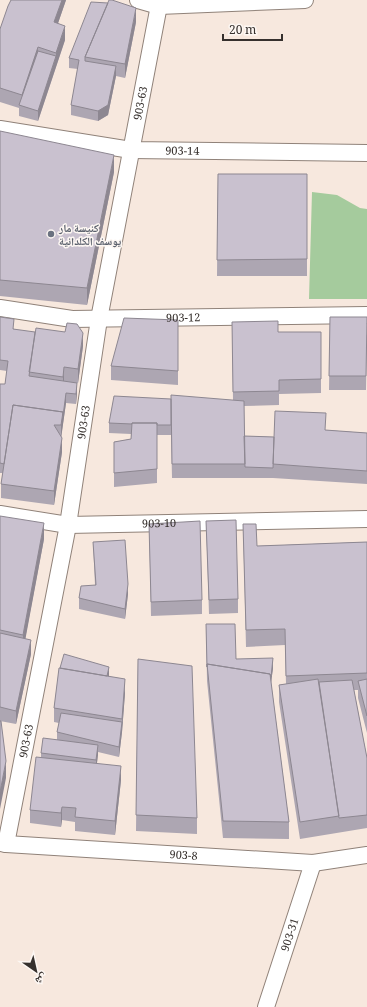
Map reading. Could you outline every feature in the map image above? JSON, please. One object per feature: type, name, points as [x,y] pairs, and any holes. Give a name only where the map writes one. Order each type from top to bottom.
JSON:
[{"type":"street","points":[[138,0],[159,3],[304,0]]},
{"type":"street","name":"903-63","points":[[3,844],[68,525],[99,319],[159,3]]},
{"type":"street","name":"903-14","points":[[0,129],[131,150],[367,153]]},
{"type":"street","name":"903-12","points":[[0,308],[72,319],[367,315]]},
{"type":"street","name":"903-10","points":[[0,514],[68,525],[367,519]]},
{"type":"street","name":"903-8","points":[[3,844],[313,863],[367,855]]},
{"type":"street","name":"903-31","points":[[266,1007],[313,863]]},
{"type":"green space","points":[[312,192],[337,195],[360,208],[367,209],[367,299],[309,299]]},
{"type":"building","points":[[11,0],[62,0],[54,22],[65,26],[56,53],[38,47],[22,95],[0,88],[0,29]]},
{"type":"building","points":[[109,0],[136,8],[125,64],[85,57]]},
{"type":"building","points":[[91,2],[108,3],[85,57],[85,61],[116,66],[108,105],[98,111],[71,105],[79,60],[69,58]]},
{"type":"building","points":[[38,51],[56,56],[38,111],[19,105]]},
{"type":"building","name":"كنيسة مار يوسف الكلدانية","points":[[0,131],[114,155],[87,288],[0,280]]},
{"type":"building","points":[[218,174],[307,174],[307,259],[217,260]]},
{"type":"building","points":[[0,317],[14,319],[13,329],[35,332],[29,376],[77,383],[76,394],[66,393],[63,416],[63,412],[13,405],[4,464],[0,463],[0,384],[5,384],[8,361],[0,360]]},
{"type":"building","points":[[330,317],[367,317],[366,376],[329,376]]},
{"type":"building","points":[[124,318],[178,320],[178,371],[111,366]]},
{"type":"building","points":[[278,321],[278,332],[321,332],[321,379],[279,380],[279,391],[233,392],[232,322]]},
{"type":"building","points":[[67,323],[77,324],[83,333],[78,369],[64,367],[63,377],[29,372],[36,328],[65,332]]},
{"type":"building","points":[[171,395],[244,401],[245,464],[172,464]]},
{"type":"building","points":[[114,396],[171,399],[171,425],[157,425],[157,423],[109,423]]},
{"type":"building","points":[[13,405],[63,412],[61,425],[54,425],[62,438],[54,491],[1,484]]},
{"type":"building","points":[[275,411],[326,413],[325,430],[367,433],[367,471],[273,464]]},
{"type":"building","points":[[132,423],[157,423],[157,469],[114,473],[114,442],[131,439]]},
{"type":"building","points":[[244,436],[274,437],[273,468],[245,467]]},
{"type":"building","points":[[0,516],[44,523],[23,635],[0,630]]},
{"type":"building","points":[[236,520],[238,599],[209,600],[206,521]]},
{"type":"building","points":[[200,521],[202,600],[151,602],[149,524]]},
{"type":"building","points":[[243,524],[256,524],[257,546],[367,542],[367,673],[286,676],[285,629],[246,630]]},
{"type":"building","points":[[125,540],[128,584],[125,609],[79,598],[81,586],[96,585],[93,542]]},
{"type":"building","points":[[206,624],[235,624],[236,659],[273,658],[271,677],[270,674],[207,664],[207,667]]},
{"type":"building","points":[[0,633],[31,640],[16,711],[0,707]]},
{"type":"building","points":[[64,654],[109,667],[107,676],[60,668]]},
{"type":"building","points":[[138,659],[192,666],[197,818],[136,815]]},
{"type":"building","points":[[207,664],[270,674],[289,822],[223,821]]},
{"type":"building","points":[[59,668],[125,679],[122,719],[54,708]]},
{"type":"building","points":[[318,679],[339,816],[300,822],[279,685]]},
{"type":"building","points":[[367,679],[367,716],[358,681]]},
{"type":"building","points":[[352,680],[367,758],[367,815],[339,818],[319,682]]},
{"type":"building","points":[[61,713],[122,722],[119,747],[57,732]]},
{"type":"building","points":[[0,721],[6,761],[0,792]]},
{"type":"building","points":[[43,738],[98,745],[96,760],[41,753]]},
{"type":"building","points":[[36,757],[121,766],[115,821],[75,817],[76,808],[62,807],[61,813],[30,810]]},
{"type":"place","name":"كنيسة مار يوسف الكلدانية","points":[[51,234]]}]
